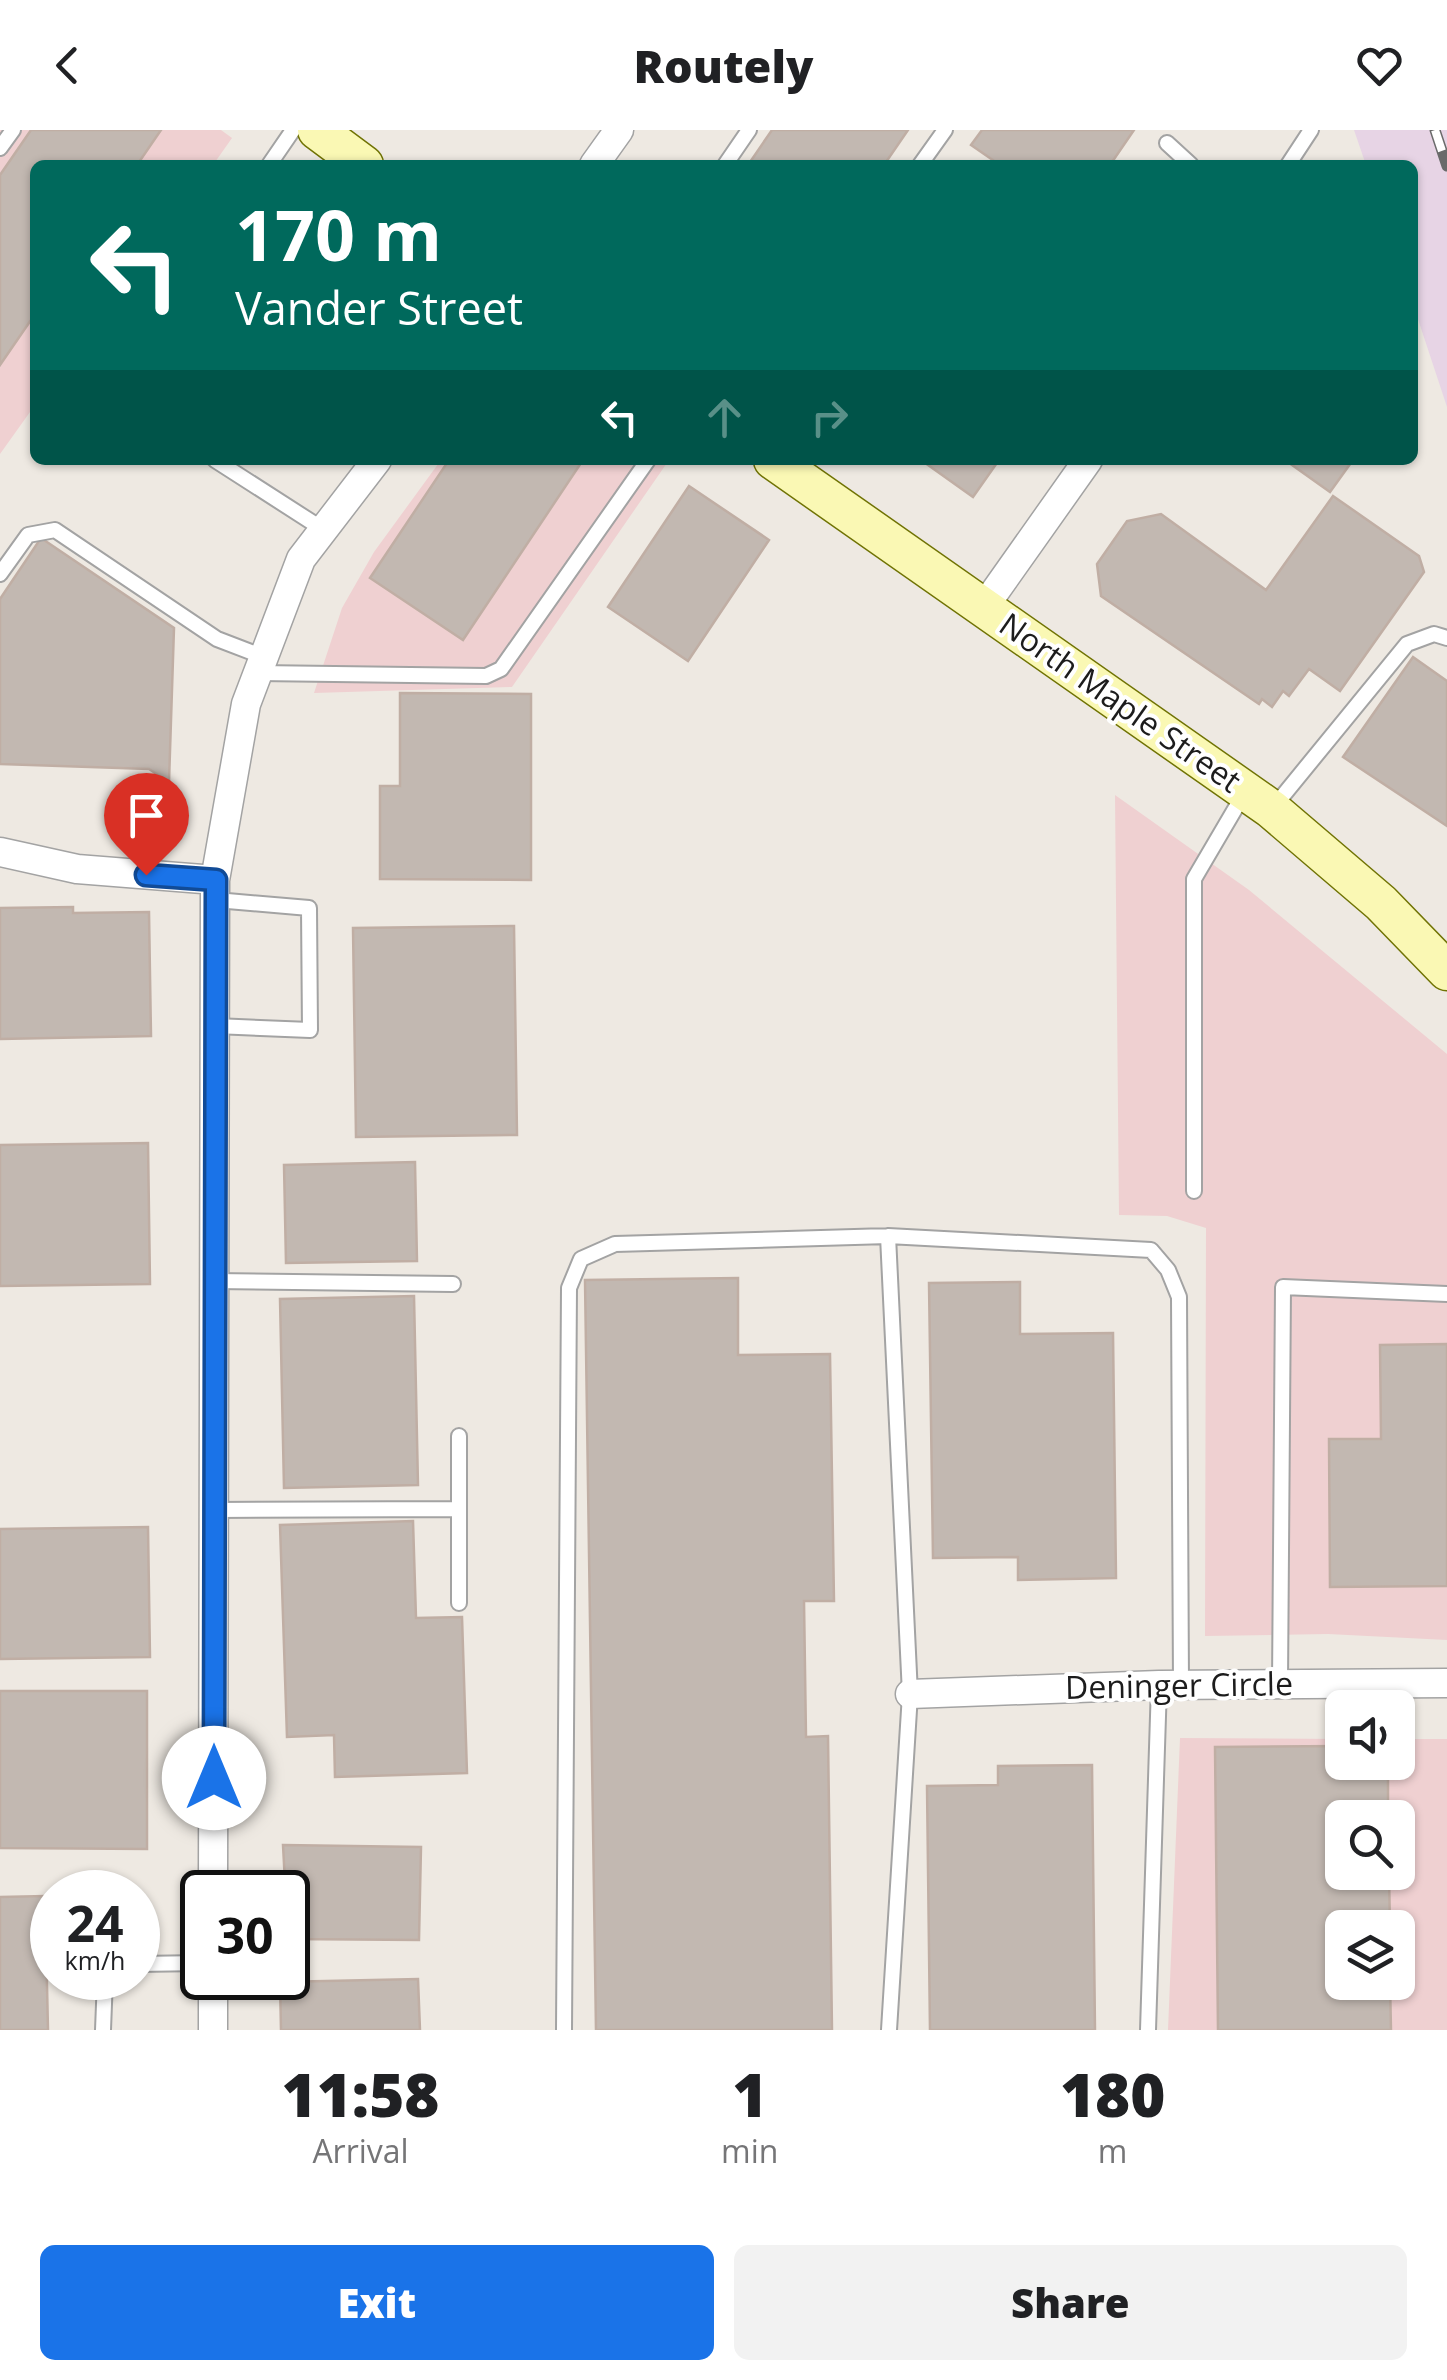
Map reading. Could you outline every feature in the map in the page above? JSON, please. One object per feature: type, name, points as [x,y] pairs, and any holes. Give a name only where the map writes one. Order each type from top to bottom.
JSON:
[{"type":"main road","points":[[317,130],[357,160]]},
{"type":"main road","name":"North Maple Street","points":[[779,465],[1258,800],[1381,903],[1447,971]]},
{"type":"street","points":[[597,160],[618,130]]},
{"type":"street","points":[[213,1870],[216,890],[246,704],[301,559],[373,465]]},
{"type":"street","points":[[984,607],[1084,465]]},
{"type":"street","points":[[0,852],[77,869],[216,890]]},
{"type":"street","name":"Deninger Circle","points":[[910,1694],[1170,1685],[1447,1683]]},
{"type":"street","points":[[212,2030],[213,2000]]},
{"type":"lane","points":[[0,148],[13,130]]},
{"type":"lane","points":[[272,160],[293,130]]},
{"type":"lane","points":[[728,160],[749,130]]},
{"type":"lane","points":[[923,160],[944,130]]},
{"type":"lane","points":[[1291,160],[1311,130]]},
{"type":"lane","points":[[1167,142],[1186,160]]},
{"type":"lane","points":[[223,465],[324,530]]},
{"type":"lane","points":[[0,574],[28,535],[55,530],[217,640],[261,665],[486,676],[500,668],[644,465]]},
{"type":"lane","points":[[1194,1192],[1194,878],[1258,800],[1407,644],[1434,634],[1447,638]]},
{"type":"lane","points":[[216,890],[309,908],[310,1030],[216,1026]]},
{"type":"lane","points":[[888,1236],[910,1694],[890,1958],[889,2030]]},
{"type":"lane","points":[[564,2030],[568,1288],[581,1260],[615,1244],[888,1236],[1151,1250],[1168,1270],[1179,1297],[1170,1685],[1148,2030]]},
{"type":"lane","points":[[214,1281],[452,1284]]},
{"type":"lane","points":[[1280,1683],[1284,1287],[1447,1294]]},
{"type":"lane","points":[[458,1436],[460,1603]]},
{"type":"lane","points":[[214,1510],[460,1509]]},
{"type":"lane","points":[[103,2030],[104,2000]]},
{"type":"shaded area","points":[[0,130],[221,130],[232,138],[217,160],[30,160],[30,412],[0,454]]},
{"type":"shaded area","points":[[1354,130],[1447,130],[1447,407],[1418,319],[1418,160],[1364,160]]},
{"type":"shaded area","points":[[437,465],[666,465],[512,687],[314,693],[342,608],[374,552]]},
{"type":"shaded area","points":[[1115,795],[1249,890],[1447,1054],[1447,1640],[1328,1634],[1205,1636],[1206,1228],[1167,1216],[1119,1215]]},
{"type":"shaded area","points":[[1180,1738],[1325,1739],[1325,1780],[1415,1780],[1415,1739],[1447,1739],[1447,2030],[1168,2030]]},
{"type":"building","points":[[31,130],[161,130],[140,160],[30,160],[30,321],[0,365],[0,175]]},
{"type":"building","points":[[772,130],[908,130],[887,160],[751,160]]},
{"type":"building","points":[[982,130],[1134,130],[1113,160],[993,160],[971,145]]},
{"type":"building","points":[[446,465],[580,465],[463,640],[370,578]]},
{"type":"building","points":[[928,465],[995,465],[973,497]]},
{"type":"building","points":[[1292,465],[1349,465],[1330,492]]},
{"type":"building","points":[[689,486],[769,540],[688,661],[608,607]]},
{"type":"building","points":[[1333,496],[1419,556],[1424,572],[1340,691],[1309,669],[1289,696],[1283,691],[1272,707],[1262,699],[1259,704],[1101,596],[1097,564],[1127,521],[1161,514],[1266,590]]},
{"type":"building","points":[[41,538],[174,628],[169,782],[149,769],[0,764],[0,599]]},
{"type":"building","points":[[1413,657],[1447,681],[1447,826],[1343,757]]},
{"type":"building","points":[[400,693],[531,694],[531,880],[380,879],[380,786],[400,786]]},
{"type":"building","points":[[73,907],[73,913],[149,912],[151,1036],[0,1039],[0,908]]},
{"type":"building","points":[[514,926],[517,1135],[356,1137],[353,928]]},
{"type":"building","points":[[148,1143],[150,1284],[0,1286],[0,1145]]},
{"type":"building","points":[[415,1162],[417,1261],[286,1263],[284,1165]]},
{"type":"building","points":[[738,1278],[738,1355],[830,1354],[834,1601],[804,1601],[806,1737],[828,1736],[832,2030],[596,2030],[585,1280]]},
{"type":"building","points":[[1020,1282],[1020,1334],[1113,1333],[1116,1578],[1018,1580],[1018,1557],[933,1558],[929,1283]]},
{"type":"building","points":[[414,1296],[418,1485],[284,1488],[280,1299]]},
{"type":"building","points":[[1447,1344],[1447,1586],[1330,1587],[1329,1439],[1381,1439],[1380,1345]]},
{"type":"building","points":[[413,1521],[416,1618],[462,1617],[467,1773],[335,1777],[334,1735],[287,1737],[280,1525]]},
{"type":"building","points":[[148,1527],[150,1657],[0,1659],[0,1529]]},
{"type":"building","points":[[0,1691],[147,1691],[147,1849],[0,1848]]},
{"type":"building","points":[[1325,1746],[1325,1780],[1388,1780],[1388,1800],[1325,1800],[1325,1890],[1389,1890],[1390,1910],[1325,1910],[1325,2000],[1390,2000],[1391,2030],[1218,2030],[1215,1747]]},
{"type":"building","points":[[1092,1765],[1095,2030],[930,2030],[927,1786],[998,1785],[998,1766]]},
{"type":"building","points":[[283,1845],[421,1847],[419,1940],[310,1939],[310,1870],[284,1870]]},
{"type":"building","points":[[30,1896],[30,2000],[47,2000],[48,2030],[0,2030],[0,1897]]},
{"type":"building","points":[[418,1979],[420,2030],[281,2030],[280,2000],[310,2000],[310,1981]]},
{"type":"railway","points":[[1435,130],[1447,166]]},
{"type":"route","points":[[146,875],[216,880],[214,1778]]}]
